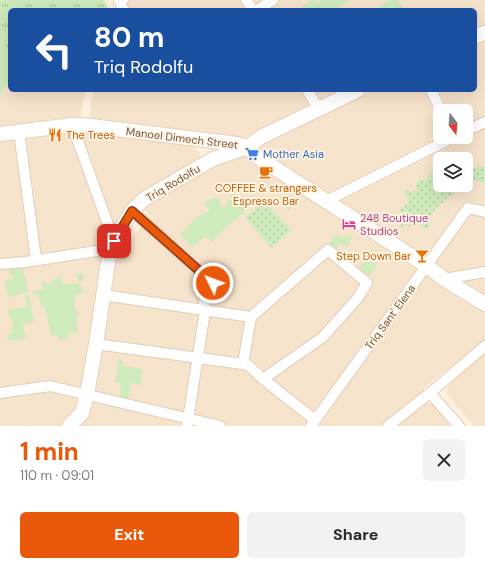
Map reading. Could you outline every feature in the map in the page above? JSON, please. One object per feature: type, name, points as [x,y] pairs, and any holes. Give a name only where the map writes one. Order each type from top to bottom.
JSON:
[{"type":"street","points":[[260,8],[273,0]]},
{"type":"street","points":[[307,92],[319,109]]},
{"type":"street","name":"Triq Rodolfu","points":[[69,426],[82,413],[87,394],[112,245],[132,211],[144,199],[213,159],[248,147],[261,137],[354,92]]},
{"type":"street","points":[[432,92],[438,104]]},
{"type":"street","points":[[473,128],[485,122]]},
{"type":"street","points":[[0,264],[25,262],[112,245],[72,125]]},
{"type":"street","name":"Manoel Dimech Street","points":[[0,134],[72,125],[210,140],[248,147],[256,156],[326,201],[390,245],[427,266],[444,279],[485,304]]},
{"type":"street","points":[[19,132],[36,259]]},
{"type":"street","points":[[326,201],[440,144]]},
{"type":"street","name":"Triq Sant' Elena","points":[[313,423],[468,208],[485,212]]},
{"type":"street","points":[[132,211],[213,283],[214,292],[204,302],[205,311],[188,423]]},
{"type":"street","points":[[243,364],[251,317],[328,250],[367,283],[357,299],[323,337],[263,379]]},
{"type":"street","points":[[444,279],[485,272]]},
{"type":"street","points":[[103,295],[251,317]]},
{"type":"street","points":[[96,344],[248,365],[313,423]]},
{"type":"street","points":[[388,426],[430,393],[485,346]]},
{"type":"street","points":[[0,392],[50,386],[87,394],[188,423],[220,426]]},
{"type":"street","points":[[430,393],[458,426]]},
{"type":"shaded area","points":[[120,0],[485,0],[485,26],[477,29],[477,8],[117,8]]},
{"type":"shaded area","points":[[0,34],[4,34],[8,71],[8,92],[85,92],[80,121],[70,121],[108,239],[85,390],[74,414],[61,426],[0,426]]},
{"type":"shaded area","points":[[485,38],[485,300],[258,154],[256,143],[364,92],[477,92],[477,41]]},
{"type":"shaded area","points":[[93,92],[343,92],[238,142],[89,121]]},
{"type":"shaded area","points":[[84,131],[192,145],[200,153],[201,157],[199,163],[115,229],[82,135]]},
{"type":"shaded area","points":[[244,154],[485,308],[485,340],[424,388],[423,403],[432,404],[451,426],[76,426],[110,271],[120,253],[131,239],[142,226],[153,218],[143,209],[156,198],[210,165]]},
{"type":"shaded area","points":[[485,351],[485,426],[474,426],[447,394],[448,383]]},
{"type":"green space","points":[[0,0],[104,0],[108,8],[8,8],[8,67],[4,34],[0,34]]},
{"type":"green space","points":[[312,0],[315,0],[317,3],[322,0],[350,0],[337,8],[301,7]]},
{"type":"green space","points":[[389,0],[398,0],[404,8],[377,8]]},
{"type":"green space","points":[[0,34],[4,34],[8,67],[8,85],[4,87],[0,98]]},
{"type":"green space","points":[[481,165],[483,168],[485,167],[485,183],[473,180],[473,167],[474,169]]},
{"type":"green space","points":[[432,173],[433,192],[455,192],[437,207],[426,220],[430,225],[427,229],[414,220],[409,227],[405,224],[403,227],[400,225],[406,219],[403,212],[400,211],[402,207],[410,204],[404,191],[409,189],[410,192],[418,189],[415,183],[421,179],[423,181],[429,178],[428,175]]},
{"type":"green space","points":[[234,190],[236,198],[243,197],[245,205],[254,204],[231,223],[212,242],[205,237],[192,247],[180,234],[197,217],[210,211],[204,202],[219,197],[221,207],[227,206],[226,199],[228,199],[228,201],[232,200],[230,191]]},
{"type":"green space","points":[[286,194],[296,201],[289,211],[278,199],[281,195],[284,197]]},
{"type":"green space","points":[[264,202],[292,230],[272,248],[245,218]]},
{"type":"green space","points":[[336,234],[343,238],[346,234],[352,238],[347,247],[340,243],[336,249],[329,244]]},
{"type":"green space","points":[[375,253],[378,255],[373,261],[377,264],[370,276],[359,268],[365,261],[368,263]]},
{"type":"green space","points":[[23,267],[28,292],[8,297],[5,280],[14,278],[13,275],[10,275],[9,269]]},
{"type":"green space","points":[[83,273],[84,278],[80,284],[83,292],[75,296],[74,306],[75,311],[79,312],[76,327],[78,328],[77,333],[70,332],[67,339],[59,340],[58,335],[51,336],[45,307],[41,307],[38,294],[33,295],[32,291],[43,289],[41,279],[49,285],[53,280],[61,277],[63,285],[79,283],[76,274]]},
{"type":"green space","points":[[29,295],[34,322],[23,324],[26,338],[8,341],[7,334],[12,333],[11,329],[13,328],[12,318],[10,319],[8,310],[26,307],[25,297]]},
{"type":"green space","points":[[119,359],[122,360],[122,366],[143,369],[141,385],[131,383],[128,400],[119,398],[121,383],[115,383]]},
{"type":"place","name":"The Trees","points":[[55,135]]},
{"type":"place","name":"Mother Asia","points":[[252,154]]},
{"type":"place","name":"COFFEE & strangers Espresso Bar","points":[[266,172]]},
{"type":"place","name":"248 Boutique Studios","points":[[349,224]]},
{"type":"place","name":"Step Down Bar","points":[[422,256]]},
{"type":"route","points":[[114,241],[132,211],[213,283]]}]
